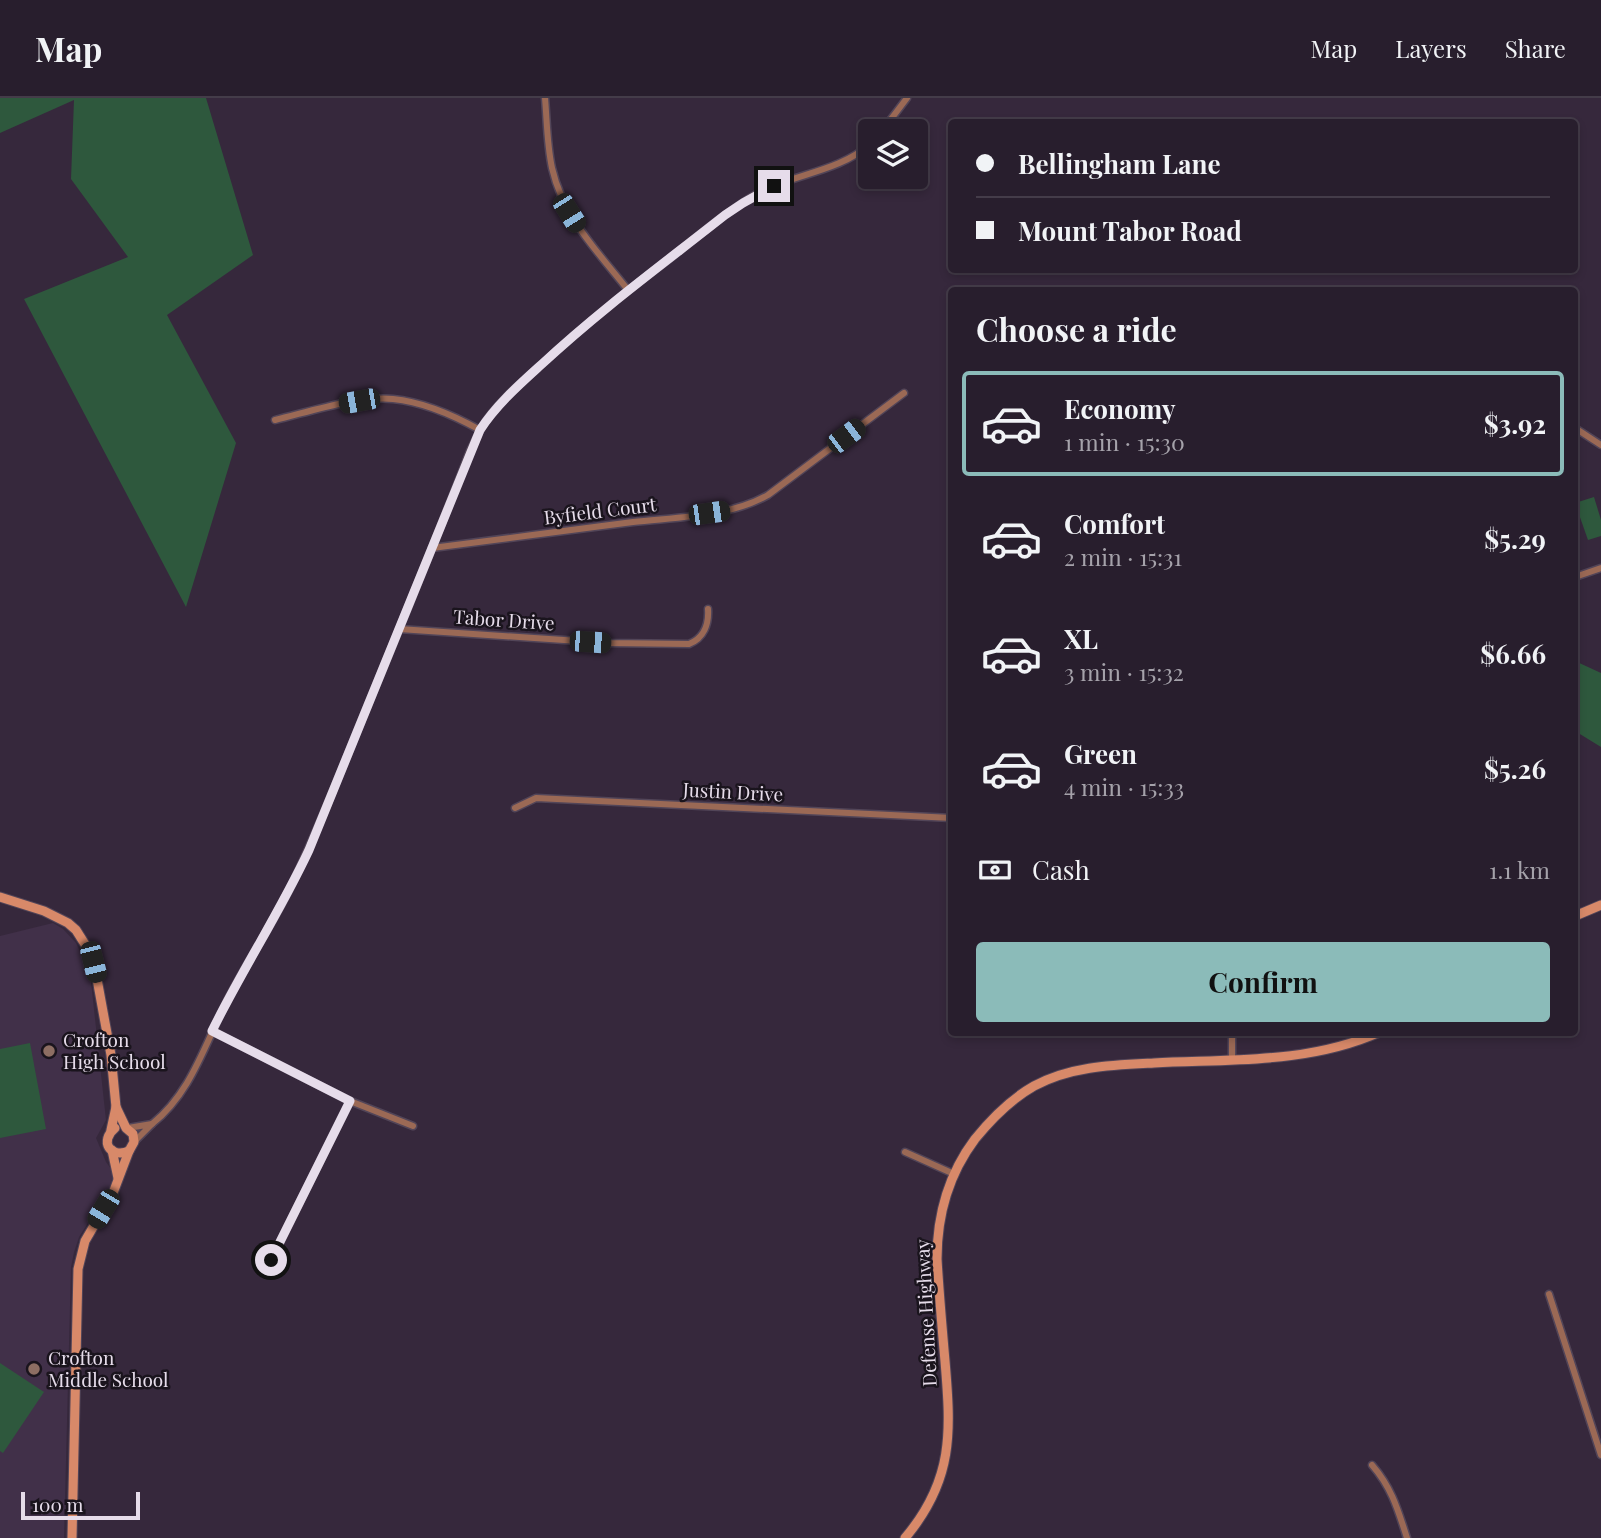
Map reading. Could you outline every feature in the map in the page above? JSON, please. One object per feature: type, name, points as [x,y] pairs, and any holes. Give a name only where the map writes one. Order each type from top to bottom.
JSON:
[{"type":"main road","points":[[0,897],[44,911],[68,923],[88,949],[97,979],[111,1055],[116,1107],[107,1143],[118,1180]]},
{"type":"main road","points":[[1578,915],[1601,905]]},
{"type":"main road","name":"Defense Highway","points":[[905,1538],[933,1496],[943,1471],[948,1438],[949,1404],[938,1279],[937,1238],[942,1208],[954,1174],[971,1144],[993,1118],[1019,1095],[1074,1071],[1114,1065],[1312,1054],[1339,1048],[1370,1036]]},
{"type":"main road","points":[[72,1538],[78,1269],[85,1241],[113,1193],[132,1147],[133,1134],[116,1107]]},
{"type":"main road","points":[[111,1130],[118,1126],[127,1128]]},
{"type":"main road","points":[[111,1150],[120,1154],[132,1147]]},
{"type":"street","points":[[545,98],[552,167],[559,190],[569,213],[582,232],[628,290]]},
{"type":"street","points":[[890,119],[907,98]]},
{"type":"street","points":[[132,1147],[181,1095],[226,1002],[299,871],[480,430],[488,418],[569,340],[628,290],[725,215],[758,193],[841,163],[858,153]]},
{"type":"street","name":"Byfield Court","points":[[432,548],[740,508],[768,495],[904,393]]},
{"type":"street","points":[[275,420],[345,403],[384,398],[431,407],[480,430]]},
{"type":"street","points":[[1578,430],[1601,445]]},
{"type":"street","points":[[1578,576],[1601,568]]},
{"type":"street","name":"Tabor Drive","points":[[399,629],[609,643],[689,644],[696,641],[704,631],[708,609]]},
{"type":"street","name":"Justin Drive","points":[[515,808],[536,798],[948,818]]},
{"type":"street","points":[[212,1031],[350,1101],[413,1126]]},
{"type":"street","points":[[1232,1036],[1232,1060]]},
{"type":"street","points":[[271,1260],[350,1101]]},
{"type":"street","points":[[127,1128],[152,1124]]},
{"type":"street","points":[[905,1152],[954,1174]]},
{"type":"street","points":[[1549,1294],[1601,1454]]},
{"type":"street","points":[[1373,1465],[1393,1495],[1407,1538]]},
{"type":"shaded area","name":"Crofton High School","points":[[53,923],[76,943],[91,982],[106,1120],[96,1138],[114,1173],[104,1198],[79,1237],[71,1267],[64,1538],[0,1538],[0,936]]},
{"type":"green space","points":[[0,98],[206,98],[253,255],[167,315],[236,443],[186,607],[24,299],[128,257],[71,179],[74,100],[0,133]]},
{"type":"green space","points":[[1594,497],[1601,520],[1601,536],[1588,540],[1578,512],[1578,502]]},
{"type":"green space","points":[[1578,662],[1601,673],[1601,747],[1578,733]]},
{"type":"green space","points":[[30,1043],[46,1129],[0,1138],[0,1049]]},
{"type":"green space","points":[[0,1363],[44,1392],[3,1453],[0,1451]]},
{"type":"place","name":"Crofton High School","points":[[49,1051]]},
{"type":"place","name":"Crofton Middle School","points":[[34,1369]]},
{"type":"route","points":[[271,1260],[350,1101],[212,1031],[309,850],[470,451],[488,418],[511,393],[598,314],[725,215],[758,193],[774,186]]}]
